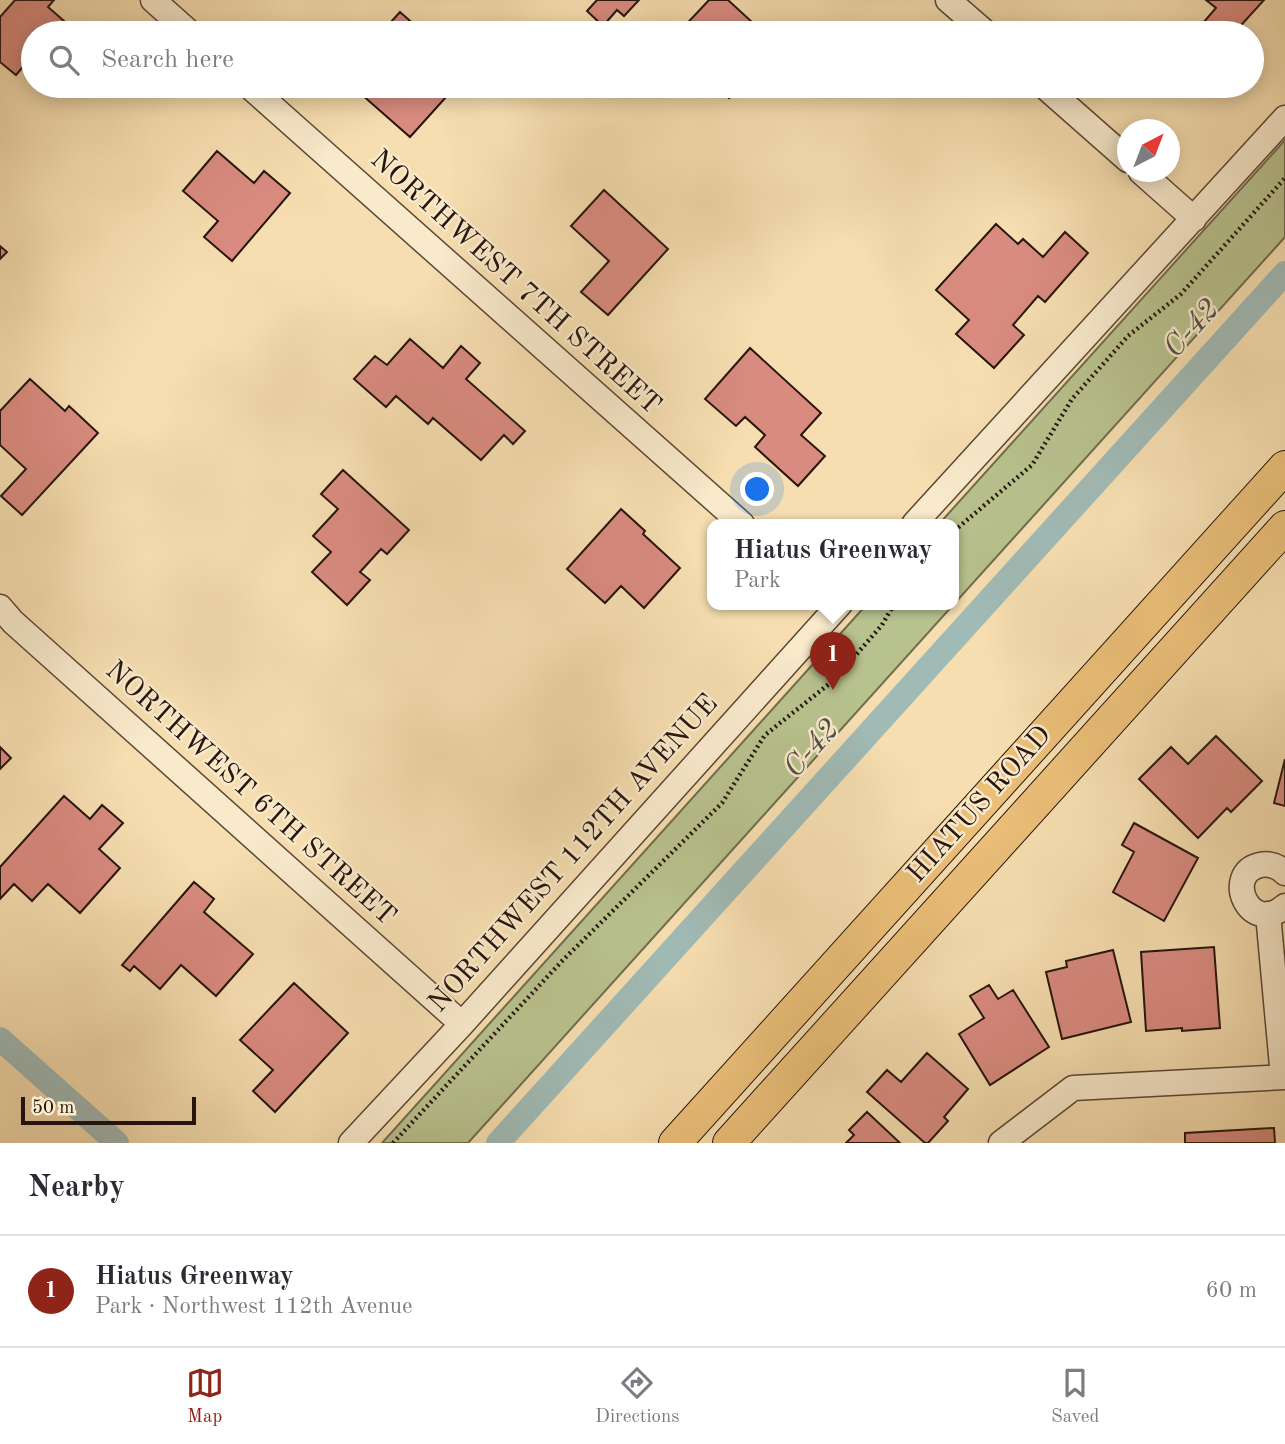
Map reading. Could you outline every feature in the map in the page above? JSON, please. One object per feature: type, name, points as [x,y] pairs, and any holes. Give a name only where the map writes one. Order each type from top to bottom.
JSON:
[{"type":"main road","name":"HIATUS ROAD","points":[[675,1143],[1285,467]]},
{"type":"main road","name":"HIATUS ROAD","points":[[729,1143],[1285,527]]},
{"type":"street","points":[[153,0],[177,21]]},
{"type":"street","points":[[948,0],[972,21]]},
{"type":"street","name":"NORTHWEST 7TH STREET","points":[[263,98],[736,519]]},
{"type":"street","points":[[1058,98],[1117,150]]},
{"type":"street","points":[[919,519],[1285,118]]},
{"type":"street","points":[[1152,182],[1194,219]]},
{"type":"street","name":"NORTHWEST 6TH STREET","points":[[0,607],[23,631],[462,1024]]},
{"type":"street","name":"NORTHWEST 112TH AVENUE","points":[[352,1143],[462,1024],[832,610]]},
{"type":"street","points":[[1001,1143],[1073,1088],[1284,1077],[1276,910],[1259,914],[1251,910],[1241,888],[1247,873],[1260,865],[1276,866],[1285,873]]},
{"type":"path","points":[[959,527],[1032,465],[1072,399],[1128,337],[1181,294],[1285,178]]},
{"type":"path","points":[[393,1143],[562,961],[722,803],[765,735],[834,680],[882,625],[891,610]]},
{"type":"green space","points":[[1285,140],[1285,237],[959,599],[959,519],[944,519]]},
{"type":"green space","points":[[862,610],[949,610],[468,1143],[382,1143]]},
{"type":"building","points":[[15,0],[54,0],[48,7],[64,21],[21,21],[21,69],[16,75],[0,62],[0,17]]},
{"type":"building","points":[[597,0],[639,0],[624,16],[617,10],[607,21],[598,21],[587,11]]},
{"type":"building","points":[[709,0],[728,0],[751,21],[689,21]]},
{"type":"building","points":[[1206,0],[1264,0],[1245,21],[1205,21],[1216,8]]},
{"type":"building","points":[[400,12],[410,21],[392,21]]},
{"type":"building","points":[[366,98],[445,98],[410,137]]},
{"type":"building","points":[[217,151],[254,183],[264,171],[290,193],[232,261],[204,237],[218,221],[183,191]]},
{"type":"building","points":[[604,190],[668,249],[608,315],[581,292],[609,261],[571,226]]},
{"type":"building","points":[[996,224],[1018,244],[1023,239],[1043,257],[1065,232],[1088,253],[1045,302],[1038,296],[1013,325],[1024,335],[994,368],[956,334],[969,320],[936,290]]},
{"type":"building","points":[[0,246],[7,252],[0,259]]},
{"type":"building","points":[[410,339],[443,368],[461,346],[480,363],[466,379],[525,431],[513,444],[504,435],[481,460],[433,418],[428,424],[396,396],[386,407],[354,379],[375,356],[387,365]]},
{"type":"building","points":[[750,348],[821,413],[801,435],[825,456],[798,486],[755,447],[765,435],[745,417],[736,426],[705,399]]},
{"type":"building","points":[[30,379],[65,411],[69,406],[98,433],[22,515],[1,496],[26,469],[0,445],[0,411]]},
{"type":"building","points":[[343,470],[409,530],[387,554],[381,549],[360,572],[370,580],[347,605],[312,572],[331,552],[313,536],[338,509],[321,494]]},
{"type":"building","points":[[621,509],[645,531],[643,534],[680,568],[644,608],[621,586],[605,603],[567,569]]},
{"type":"building","points":[[1216,736],[1262,781],[1231,812],[1227,808],[1198,838],[1139,779],[1171,747],[1188,764]]},
{"type":"building","points":[[0,747],[11,758],[0,769]]},
{"type":"building","points":[[1285,759],[1285,806],[1274,803]]},
{"type":"building","points":[[64,796],[90,819],[102,805],[123,823],[99,849],[120,868],[80,913],[48,884],[32,901],[14,884],[0,899],[0,867]]},
{"type":"building","points":[[1134,823],[1198,858],[1164,921],[1113,892],[1134,852],[1122,845]]},
{"type":"building","points":[[194,882],[214,899],[204,912],[253,954],[216,996],[181,965],[160,989],[134,966],[130,971],[122,965]]},
{"type":"building","points":[[1214,947],[1220,1028],[1146,1031],[1141,952]]},
{"type":"building","points":[[1113,950],[1131,1022],[1062,1039],[1046,972],[1067,967],[1066,961]]},
{"type":"building","points":[[294,983],[348,1033],[275,1112],[253,1091],[273,1070],[240,1040]]},
{"type":"building","points":[[989,985],[998,999],[1013,990],[1049,1047],[990,1085],[959,1034],[984,1018],[970,996]]},
{"type":"building","points":[[927,1053],[968,1089],[944,1117],[948,1121],[925,1143],[867,1092],[887,1070],[901,1082]]},
{"type":"building","points":[[867,1112],[900,1143],[846,1143],[854,1135],[849,1130]]},
{"type":"building","points":[[1274,1128],[1275,1143],[1185,1143],[1185,1133]]},
{"type":"waterway","name":"C-42","points":[[498,1143],[1285,273]]},
{"type":"waterway","points":[[0,1039],[117,1143]]},
{"type":"place","name":"Hiatus Greenway","points":[[833,690]]}]
